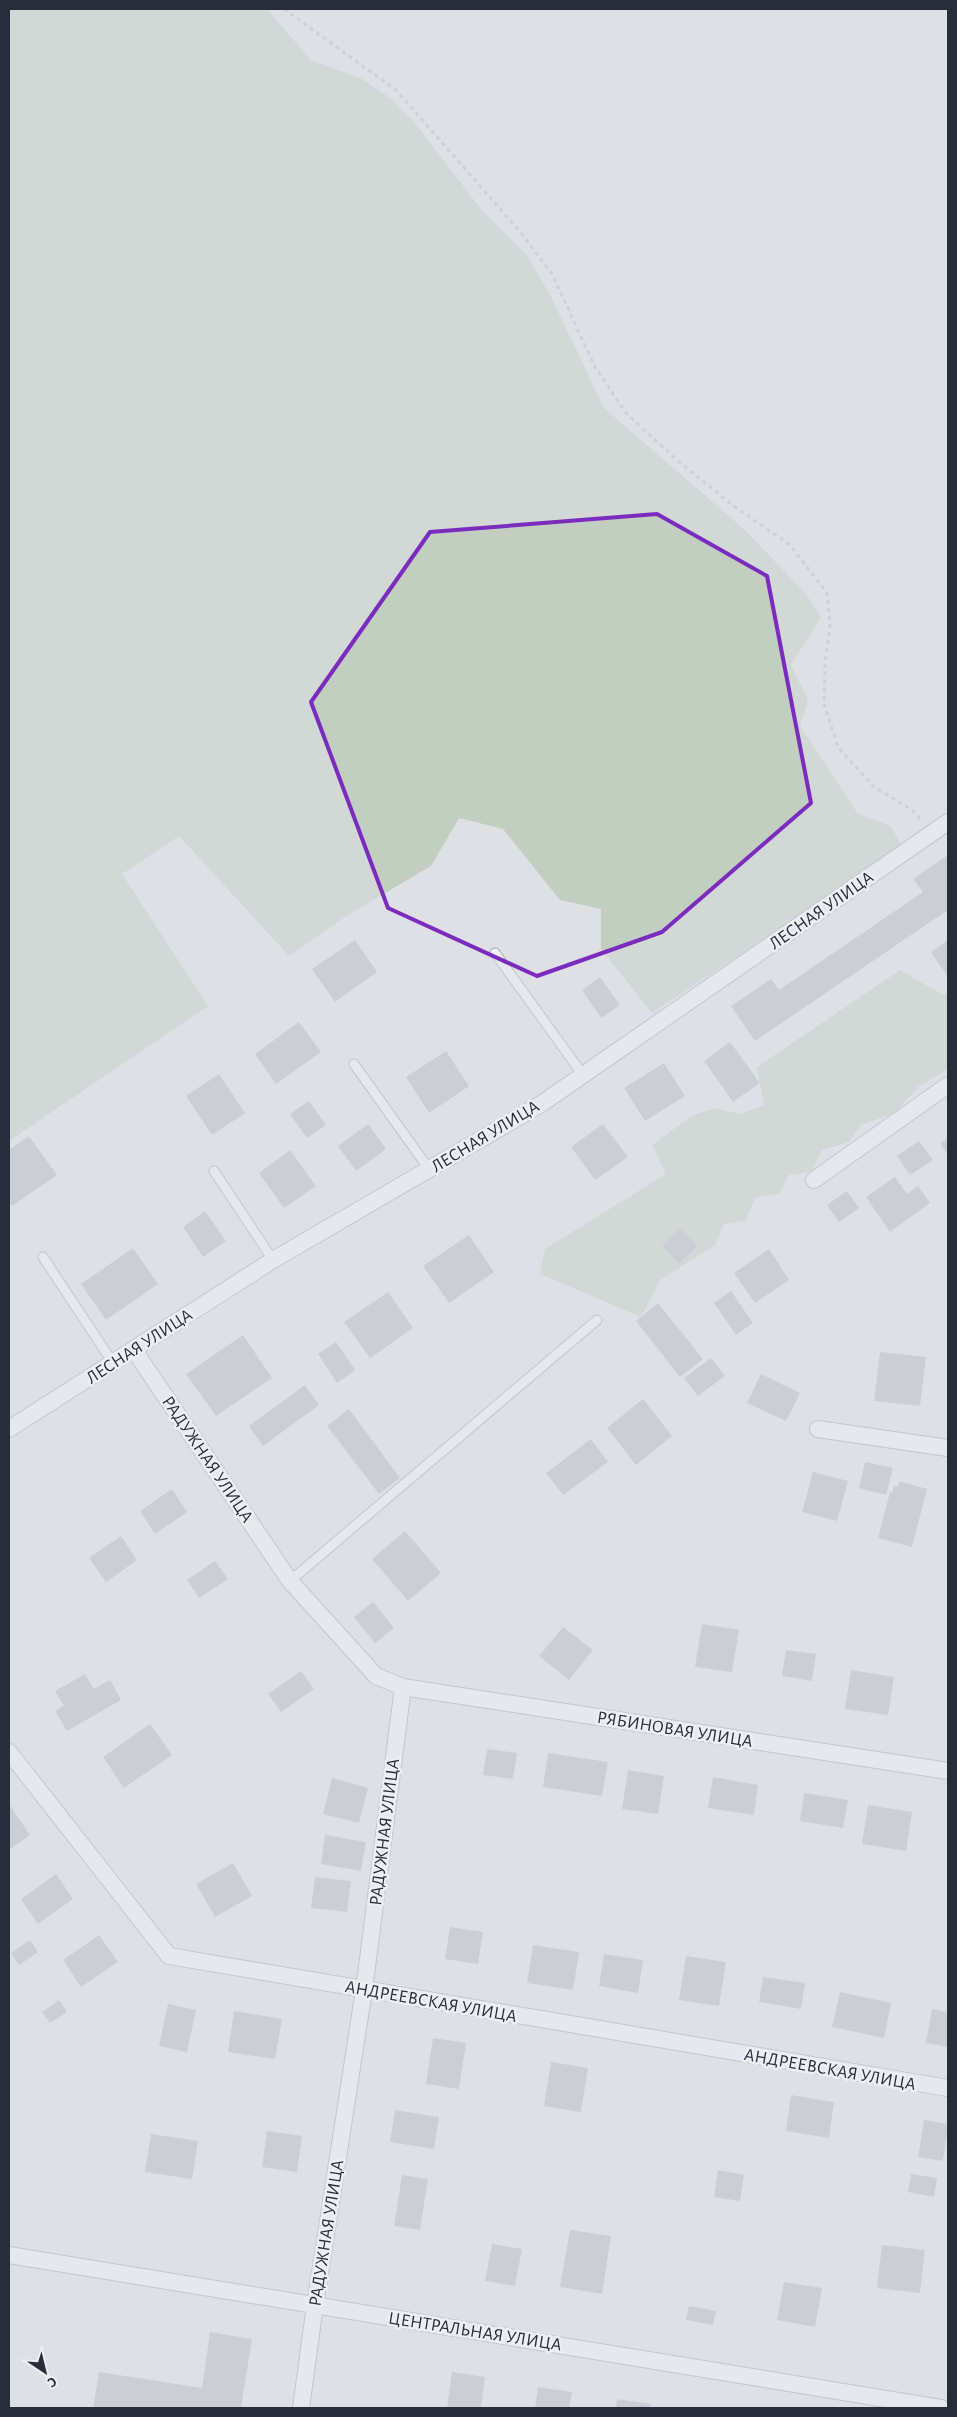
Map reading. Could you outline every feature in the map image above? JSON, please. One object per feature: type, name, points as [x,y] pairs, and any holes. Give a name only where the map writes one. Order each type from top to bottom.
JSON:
[{"type":"street","name":"ЛЕСНАЯ УЛИЦА","points":[[9,1429],[273,1260],[541,1104],[948,822]]},
{"type":"street","points":[[814,1180],[948,1085]]},
{"type":"street","name":"РАДУЖНАЯ УЛИЦА","points":[[134,1350],[290,1580],[376,1676],[403,1687],[364,1990],[315,2305],[302,2408]]},
{"type":"street","points":[[818,1428],[948,1448]]},
{"type":"street","name":"РЯБИНОВАЯ УЛИЦА","points":[[403,1687],[948,1771]]},
{"type":"street","name":"АНДРЕЕВСКАЯ УЛИЦА","points":[[9,1752],[169,1956],[948,2088]]},
{"type":"street","name":"ЦЕНТРАЛЬНАЯ УЛИЦА","points":[[9,2255],[942,2408]]},
{"type":"lane","points":[[495,953],[583,1075]]},
{"type":"lane","points":[[354,1064],[429,1169]]},
{"type":"lane","points":[[214,1171],[273,1260]]},
{"type":"lane","points":[[43,1257],[113,1363]]},
{"type":"lane","points":[[290,1580],[597,1320]]},
{"type":"path","points":[[284,9],[396,90],[521,234],[552,274],[575,328],[595,367],[626,413],[679,462],[790,545],[827,592],[830,625],[825,664],[824,704],[838,747],[874,787],[911,809],[931,834]]},
{"type":"highlighted area","points":[[657,514],[767,576],[811,803],[662,932],[537,976],[388,908],[311,702],[430,532]]},
{"type":"green space","points":[[9,9],[267,9],[311,60],[362,79],[390,98],[414,122],[481,209],[527,255],[550,295],[604,408],[744,529],[806,594],[821,617],[791,665],[808,700],[800,726],[858,814],[891,826],[902,847],[652,1013],[601,949],[601,909],[560,900],[503,829],[459,818],[431,866],[348,915],[289,956],[179,836],[122,874],[208,1006],[9,1141]]},
{"type":"green space","points":[[900,970],[943,995],[948,992],[948,1069],[918,1087],[895,1113],[861,1125],[849,1142],[822,1150],[811,1172],[789,1175],[779,1194],[756,1197],[745,1221],[724,1224],[715,1245],[660,1280],[641,1317],[540,1274],[545,1249],[666,1174],[652,1145],[693,1115],[715,1108],[740,1114],[764,1105],[757,1067]]},
{"type":"building","points":[[948,855],[948,910],[755,1041],[731,1006],[771,979],[779,990],[923,892],[913,879]]},
{"type":"building","points":[[355,940],[377,972],[335,1002],[312,969]]},
{"type":"building","points":[[948,940],[948,977],[931,952]]},
{"type":"building","points":[[600,977],[620,1005],[601,1018],[582,990]]},
{"type":"building","points":[[299,1022],[321,1052],[276,1084],[255,1054]]},
{"type":"building","points":[[730,1042],[760,1083],[733,1102],[704,1061]]},
{"type":"building","points":[[446,1051],[469,1086],[429,1113],[406,1077]]},
{"type":"building","points":[[664,1063],[685,1096],[645,1121],[624,1088]]},
{"type":"building","points":[[219,1074],[245,1113],[212,1135],[186,1096]]},
{"type":"building","points":[[309,1101],[326,1125],[307,1138],[290,1114]]},
{"type":"building","points":[[368,1124],[386,1149],[356,1171],[338,1146]]},
{"type":"building","points":[[603,1124],[628,1157],[595,1180],[571,1147]]},
{"type":"building","points":[[29,1136],[57,1175],[12,1206],[9,1201],[9,1150]]},
{"type":"building","points":[[948,1138],[948,1155],[940,1144]]},
{"type":"building","points":[[919,1141],[933,1160],[910,1175],[897,1156]]},
{"type":"building","points":[[290,1150],[316,1186],[284,1208],[259,1173]]},
{"type":"building","points":[[895,1177],[907,1194],[918,1186],[930,1203],[890,1232],[866,1197]]},
{"type":"building","points":[[847,1191],[859,1208],[839,1222],[827,1205]]},
{"type":"building","points":[[205,1211],[226,1241],[203,1257],[183,1227]]},
{"type":"building","points":[[680,1229],[697,1246],[679,1264],[662,1246]]},
{"type":"building","points":[[469,1235],[494,1272],[449,1303],[423,1266]]},
{"type":"building","points":[[133,1248],[158,1284],[106,1320],[81,1284]]},
{"type":"building","points":[[769,1249],[789,1280],[755,1303],[734,1273]]},
{"type":"building","points":[[731,1291],[753,1323],[736,1335],[714,1303]]},
{"type":"building","points":[[388,1292],[413,1328],[370,1358],[344,1322]]},
{"type":"building","points":[[658,1303],[703,1359],[680,1377],[636,1321]]},
{"type":"building","points":[[243,1335],[272,1378],[216,1416],[186,1374]]},
{"type":"building","points":[[336,1342],[355,1370],[337,1383],[318,1354]]},
{"type":"building","points":[[880,1352],[926,1357],[920,1406],[874,1401]]},
{"type":"building","points":[[711,1358],[725,1376],[698,1396],[684,1378]]},
{"type":"building","points":[[761,1374],[800,1393],[786,1421],[747,1403]]},
{"type":"building","points":[[305,1385],[319,1405],[263,1446],[249,1426]]},
{"type":"building","points":[[643,1399],[672,1436],[636,1465],[607,1428]]},
{"type":"building","points":[[349,1409],[400,1478],[379,1494],[327,1426]]},
{"type":"building","points":[[591,1439],[608,1462],[563,1495],[546,1473]]},
{"type":"building","points":[[865,1462],[893,1468],[886,1495],[859,1488]]},
{"type":"building","points":[[813,1472],[848,1481],[837,1521],[802,1512]]},
{"type":"building","points":[[899,1481],[927,1489],[912,1547],[878,1538],[890,1492],[892,1493],[894,1486],[898,1487]]},
{"type":"building","points":[[172,1489],[187,1512],[155,1534],[140,1511]]},
{"type":"building","points":[[405,1531],[441,1573],[408,1601],[372,1559]]},
{"type":"building","points":[[121,1536],[137,1560],[106,1582],[89,1558]]},
{"type":"building","points":[[215,1561],[228,1579],[199,1598],[187,1580]]},
{"type":"building","points":[[373,1602],[394,1628],[375,1643],[354,1617]]},
{"type":"building","points":[[702,1624],[739,1630],[732,1672],[695,1667]]},
{"type":"building","points":[[563,1627],[593,1650],[569,1680],[539,1656]]},
{"type":"building","points":[[786,1650],[816,1654],[812,1681],[782,1676]]},
{"type":"building","points":[[851,1670],[894,1677],[888,1715],[845,1709]]},
{"type":"building","points":[[301,1671],[314,1689],[281,1712],[268,1694]]},
{"type":"building","points":[[85,1674],[94,1689],[110,1680],[121,1700],[67,1731],[55,1711],[64,1706],[55,1691]]},
{"type":"building","points":[[150,1724],[172,1755],[124,1788],[103,1757]]},
{"type":"building","points":[[487,1749],[517,1753],[513,1779],[483,1775]]},
{"type":"building","points":[[548,1753],[608,1762],[602,1796],[543,1787]]},
{"type":"building","points":[[628,1770],[664,1776],[658,1814],[622,1809]]},
{"type":"building","points":[[713,1777],[758,1785],[754,1815],[708,1808]]},
{"type":"building","points":[[332,1778],[368,1788],[359,1823],[323,1814]]},
{"type":"building","points":[[804,1793],[848,1800],[843,1828],[800,1821]]},
{"type":"building","points":[[9,1804],[30,1835],[9,1850]]},
{"type":"building","points":[[868,1805],[912,1812],[906,1851],[862,1844]]},
{"type":"building","points":[[325,1835],[366,1842],[361,1871],[321,1864]]},
{"type":"building","points":[[233,1863],[252,1896],[215,1917],[196,1884]]},
{"type":"building","points":[[56,1874],[73,1899],[38,1924],[21,1899]]},
{"type":"building","points":[[315,1877],[351,1881],[347,1912],[311,1908]]},
{"type":"building","points":[[450,1927],[483,1932],[478,1964],[445,1959]]},
{"type":"building","points":[[99,1935],[118,1962],[81,1987],[63,1960]]},
{"type":"building","points":[[30,1940],[38,1952],[19,1965],[11,1953]]},
{"type":"building","points":[[533,1945],[579,1952],[573,1990],[527,1983]]},
{"type":"building","points":[[604,1954],[643,1960],[638,1993],[599,1986]]},
{"type":"building","points":[[686,1956],[726,1962],[719,2006],[679,2000]]},
{"type":"building","points":[[763,1977],[805,1983],[801,2009],[759,2002]]},
{"type":"building","points":[[840,1992],[891,2003],[884,2038],[832,2027]]},
{"type":"building","points":[[59,2000],[67,2012],[50,2023],[42,2012]]},
{"type":"building","points":[[168,2004],[196,2010],[187,2052],[159,2046]]},
{"type":"building","points":[[932,2009],[948,2012],[948,2047],[926,2043]]},
{"type":"building","points":[[234,2011],[282,2019],[275,2059],[228,2052]]},
{"type":"building","points":[[433,2038],[466,2043],[459,2089],[426,2084]]},
{"type":"building","points":[[551,2062],[588,2068],[581,2112],[544,2106]]},
{"type":"building","points":[[791,2095],[834,2102],[829,2138],[786,2131]]},
{"type":"building","points":[[395,2110],[439,2117],[434,2149],[390,2142]]},
{"type":"building","points":[[924,2120],[948,2124],[943,2161],[918,2157]]},
{"type":"building","points":[[267,2131],[302,2136],[297,2172],[262,2167]]},
{"type":"building","points":[[151,2134],[198,2141],[192,2179],[145,2172]]},
{"type":"building","points":[[718,2170],[744,2175],[740,2201],[714,2197]]},
{"type":"building","points":[[911,2174],[937,2178],[934,2197],[908,2192]]},
{"type":"building","points":[[402,2175],[428,2179],[420,2230],[394,2226]]},
{"type":"building","points":[[570,2230],[611,2236],[602,2294],[560,2287]]},
{"type":"building","points":[[492,2244],[522,2249],[515,2286],[485,2281]]},
{"type":"building","points":[[882,2245],[925,2250],[920,2293],[877,2288]]},
{"type":"building","points":[[784,2282],[822,2288],[815,2327],[777,2320]]},
{"type":"building","points":[[689,2306],[716,2311],[713,2325],[686,2320]]},
{"type":"building","points":[[210,2332],[252,2339],[241,2408],[93,2408],[99,2372],[202,2388]]},
{"type":"building","points":[[452,2372],[485,2377],[481,2408],[447,2408]]},
{"type":"building","points":[[538,2387],[572,2392],[569,2408],[535,2408]]},
{"type":"building","points":[[617,2399],[651,2404],[650,2408],[616,2408]]}]
